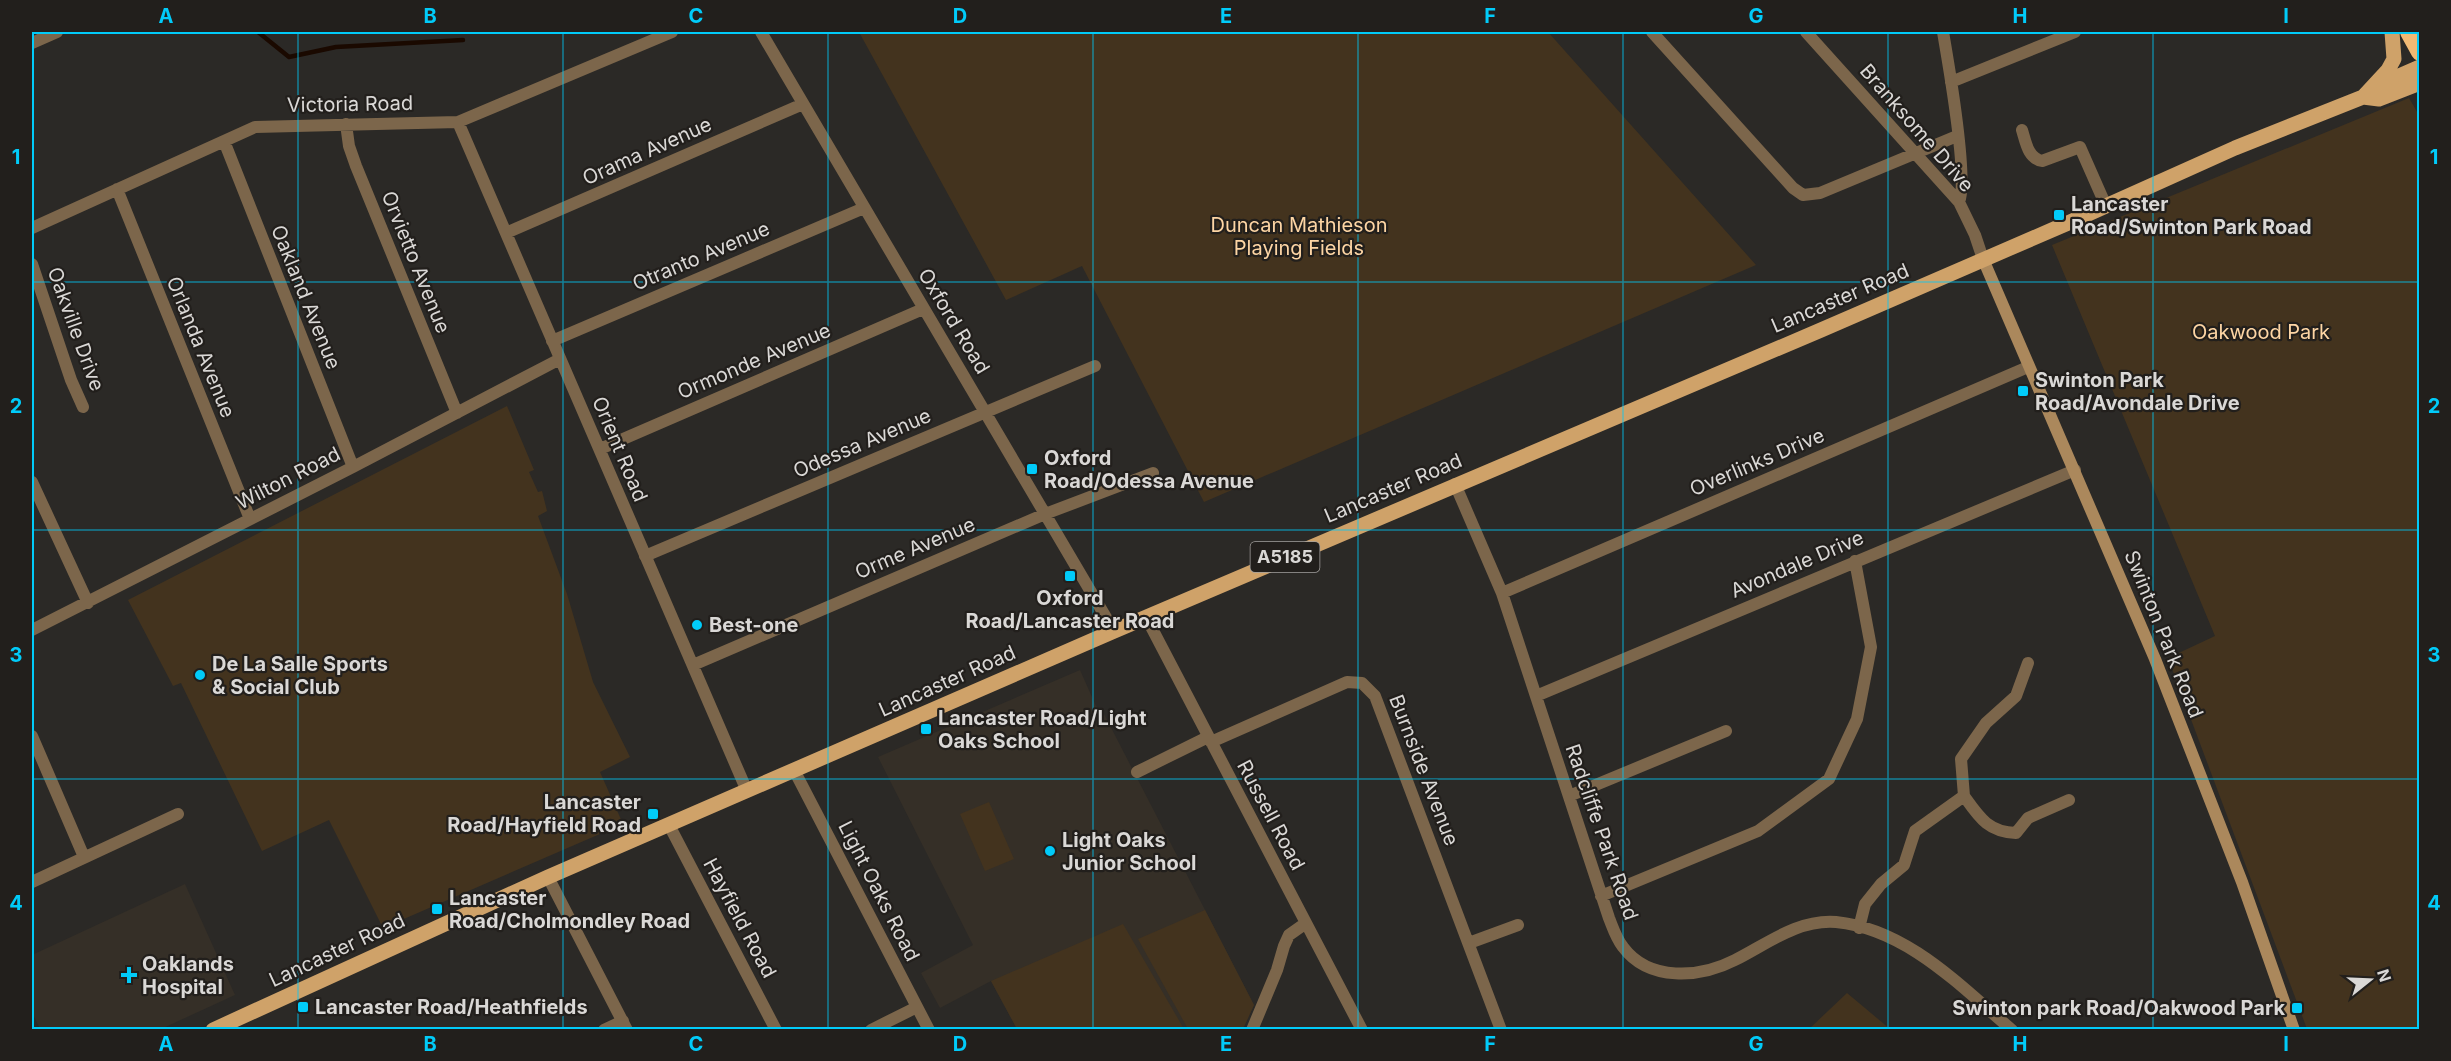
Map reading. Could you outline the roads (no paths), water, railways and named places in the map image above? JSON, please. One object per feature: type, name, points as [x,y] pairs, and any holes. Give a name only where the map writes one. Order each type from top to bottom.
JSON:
[{"type":"highway","points":[[2409,32],[2420,52]]},
{"type":"main road","points":[[2367,92],[2388,70],[2394,59],[2392,32]]},
{"type":"main road","name":"Lancaster Road","points":[[213,1029],[548,877],[1455,484],[1983,260],[2420,67]]},
{"type":"main road","name":"Lancaster Road","points":[[2367,92],[2379,99],[2420,83]]},
{"type":"street","points":[[32,43],[57,32]]},
{"type":"street","name":"Victoria Road","points":[[32,228],[255,127],[458,122],[672,32]]},
{"type":"street","name":"Oxford Road","points":[[761,32],[1114,631]]},
{"type":"street","points":[[1652,32],[1793,188],[1803,195],[1820,193],[1957,136]]},
{"type":"street","name":"Branksome Drive","points":[[1806,32],[1959,202],[1975,235],[1983,260]]},
{"type":"street","points":[[1943,32],[1952,82],[1962,190],[1959,202]]},
{"type":"street","points":[[1952,82],[2076,32]]},
{"type":"street","name":"Orama Avenue","points":[[506,233],[803,104]]},
{"type":"street","name":"Orient Road","points":[[458,122],[747,791]]},
{"type":"street","name":"Orvietto Avenue","points":[[346,124],[349,146],[356,166],[457,413]]},
{"type":"street","points":[[2022,130],[2031,155],[2036,160],[2042,161],[2080,147],[2106,206]]},
{"type":"street","name":"Oakland Avenue","points":[[224,141],[353,467]]},
{"type":"street","name":"Orlanda Avenue","points":[[117,189],[250,519]]},
{"type":"street","name":"Otranto Avenue","points":[[552,341],[864,208]]},
{"type":"street","name":"Swinton Park Road","points":[[1983,260],[2155,659],[2242,882],[2294,1029]]},
{"type":"street","name":"Oakville Drive","points":[[32,264],[71,380],[84,399]]},
{"type":"street","name":"Ormonde Avenue","points":[[600,449],[923,309]]},
{"type":"street","name":"Wilton Road","points":[[32,630],[560,359]]},
{"type":"street","name":"Odessa Avenue","points":[[645,556],[1095,366]]},
{"type":"street","name":"Overlinks Drive","points":[[1502,593],[2028,367]]},
{"type":"street","name":"Avondale Drive","points":[[1536,696],[2075,470]]},
{"type":"street","name":"Orme Avenue","points":[[693,665],[1045,514],[1154,473]]},
{"type":"street","points":[[32,482],[87,603]]},
{"type":"street","name":"Radcliffe Park Road","points":[[1455,484],[1502,593],[1601,896],[1617,938],[1629,954],[1647,967],[1669,973],[1698,972],[1723,965],[1788,931],[1807,924],[1827,922],[1859,928],[1887,937],[1918,953],[2012,1029]]},
{"type":"street","points":[[1601,896],[1758,831],[1828,779],[1857,719],[1871,646],[1855,561]]},
{"type":"street","name":"Russell Road","points":[[1146,617],[1362,1029]]},
{"type":"street","points":[[2028,663],[2016,696],[1986,723],[1961,759],[1964,796],[1978,816],[1998,832],[2016,833],[2028,818],[2068,800]]},
{"type":"street","name":"Burnside Avenue","points":[[1209,739],[1347,682],[1358,682],[1367,687],[1375,696],[1502,1029]]},
{"type":"street","points":[[1569,796],[1726,731]]},
{"type":"street","points":[[32,736],[84,857]]},
{"type":"street","points":[[1137,772],[1209,739]]},
{"type":"street","name":"Light Oaks Road","points":[[794,770],[928,1029]]},
{"type":"street","points":[[1859,928],[1865,904],[1881,884],[1904,865],[1915,831],[1964,796]]},
{"type":"street","points":[[32,882],[178,814]]},
{"type":"street","name":"Hayfield Road","points":[[669,825],[776,1029]]},
{"type":"street","points":[[548,877],[625,1025],[604,1029]]},
{"type":"street","points":[[1252,1029],[1289,935],[1306,923]]},
{"type":"street","points":[[1469,944],[1518,925]]},
{"type":"street","points":[[871,1029],[917,1007]]},
{"type":"waterway","points":[[258,32],[289,57],[336,47],[463,40]]},
{"type":"place","name":"Lancaster Road/Swinton Park Road","points":[[2059,215]]},
{"type":"place","name":"Swinton Park Road/Avondale Drive","points":[[2023,391]]},
{"type":"place","name":"Oxford Road/Odessa Avenue","points":[[1032,469]]},
{"type":"place","name":"Oxford Road/Lancaster Road","points":[[1070,576]]},
{"type":"place","name":"Best-one","points":[[697,625]]},
{"type":"place","name":"De La Salle Sports & Social Club","points":[[200,675]]},
{"type":"place","name":"Lancaster Road/Light Oaks School","points":[[926,729]]},
{"type":"place","name":"Lancaster Road/Hayfield Road","points":[[653,814]]},
{"type":"place","name":"Light Oaks Junior School","points":[[1050,851]]},
{"type":"place","name":"Lancaster Road/Cholmondley Road","points":[[437,909]]},
{"type":"place","name":"Oaklands Hospital","points":[[129,975]]},
{"type":"place","name":"Lancaster Road/Heathfields","points":[[303,1007]]},
{"type":"place","name":"Swinton park Road/Oakwood Park","points":[[2297,1008]]},
{"type":"park label","name":"Duncan Mathieson Playing Fields","points":[[1299,236]]},
{"type":"park label","name":"Oakwood Park","points":[[2261,332]]}]
